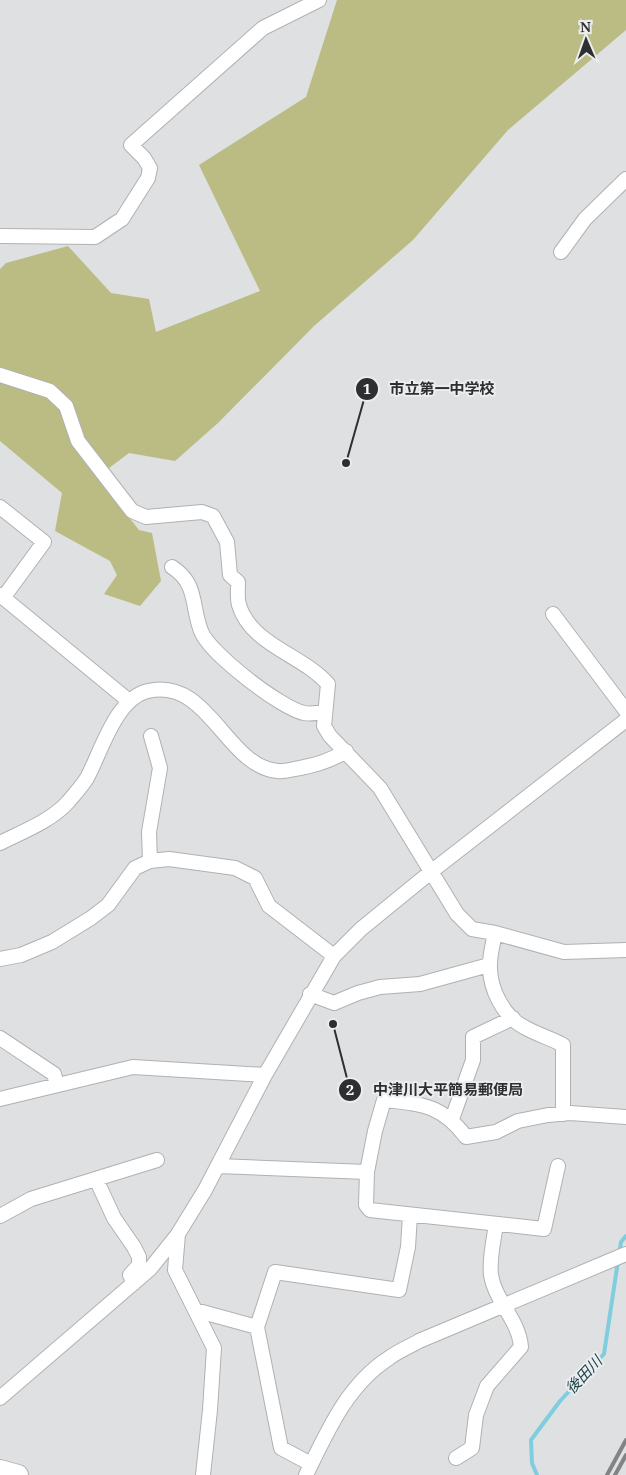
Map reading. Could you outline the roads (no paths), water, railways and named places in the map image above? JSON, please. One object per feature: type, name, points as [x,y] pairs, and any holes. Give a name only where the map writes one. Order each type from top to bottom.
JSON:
[{"type":"highway","points":[[0,1470],[18,1475]]},
{"type":"street","points":[[0,236],[95,237],[122,219],[148,178],[150,168],[144,158],[130,145],[263,28],[319,0]]},
{"type":"street","points":[[562,252],[585,219],[626,179]]},
{"type":"street","points":[[0,375],[50,391],[66,406],[78,440],[132,511],[146,517],[202,512],[213,516],[227,542],[230,575],[238,582],[238,603],[241,611],[263,638],[317,672],[328,684],[324,726],[330,736],[380,788],[457,914],[472,930],[495,933],[564,952],[594,953],[626,950]]},
{"type":"street","points":[[0,508],[44,542],[3,601],[129,701]]},
{"type":"street","points":[[172,567],[184,575],[190,583],[200,631],[208,645],[227,664],[289,707],[304,713],[324,712]]},
{"type":"street","points":[[553,614],[626,711]]},
{"type":"street","points":[[0,843],[47,818],[66,804],[86,780],[112,725],[129,701],[147,691],[171,689],[192,700],[252,762],[277,771],[312,766],[335,758],[346,751]]},
{"type":"street","points":[[0,1398],[150,1270],[178,1234],[218,1166],[310,994],[334,956],[361,929],[626,720]]},
{"type":"street","points":[[150,860],[149,832],[160,768],[151,736]]},
{"type":"street","points":[[0,959],[21,954],[52,942],[108,905],[135,868],[150,860],[169,859],[235,868],[255,878],[269,906],[334,956]]},
{"type":"street","points":[[495,933],[490,965],[494,993],[513,1018],[524,1027],[548,1036],[563,1045],[562,1114]]},
{"type":"street","points":[[310,994],[334,1003],[358,993],[380,987],[420,984],[490,965]]},
{"type":"street","points":[[452,1119],[473,1060],[473,1037],[513,1018]]},
{"type":"street","points":[[0,1038],[54,1074],[58,1085]]},
{"type":"street","points":[[0,1099],[133,1068],[265,1075]]},
{"type":"street","points":[[558,1166],[544,1229],[370,1210],[366,1206],[366,1172],[384,1100],[418,1104],[452,1119],[466,1137],[496,1132],[525,1120],[562,1114],[626,1117]]},
{"type":"street","points":[[0,1216],[30,1199],[157,1160]]},
{"type":"street","points":[[218,1166],[366,1172]]},
{"type":"street","points":[[96,1179],[114,1218],[139,1257],[139,1266],[130,1275],[134,1283]]},
{"type":"street","points":[[410,1214],[408,1247],[400,1290],[275,1272],[257,1326],[281,1448],[308,1469],[335,1417],[370,1372],[390,1357],[419,1341],[626,1254]]},
{"type":"street","points":[[456,1458],[472,1448],[476,1414],[486,1386],[521,1347],[520,1333],[504,1306],[491,1275],[496,1224]]},
{"type":"street","points":[[178,1234],[175,1270],[214,1348],[203,1475]]},
{"type":"street","points":[[195,1310],[257,1326]]},
{"type":"waterway","name":"後田川","points":[[619,1254],[621,1242],[626,1236]]},
{"type":"waterway","name":"後田川","points":[[537,1475],[532,1463],[531,1440],[560,1401],[604,1354],[618,1261]]},
{"type":"railway","points":[[607,1475],[626,1440]]},
{"type":"railway","points":[[615,1475],[626,1455]]},
{"type":"place","name":"市立第一中学校","points":[[346,463]]},
{"type":"place","name":"中津川大平簡易郵便局","points":[[333,1024]]}]
